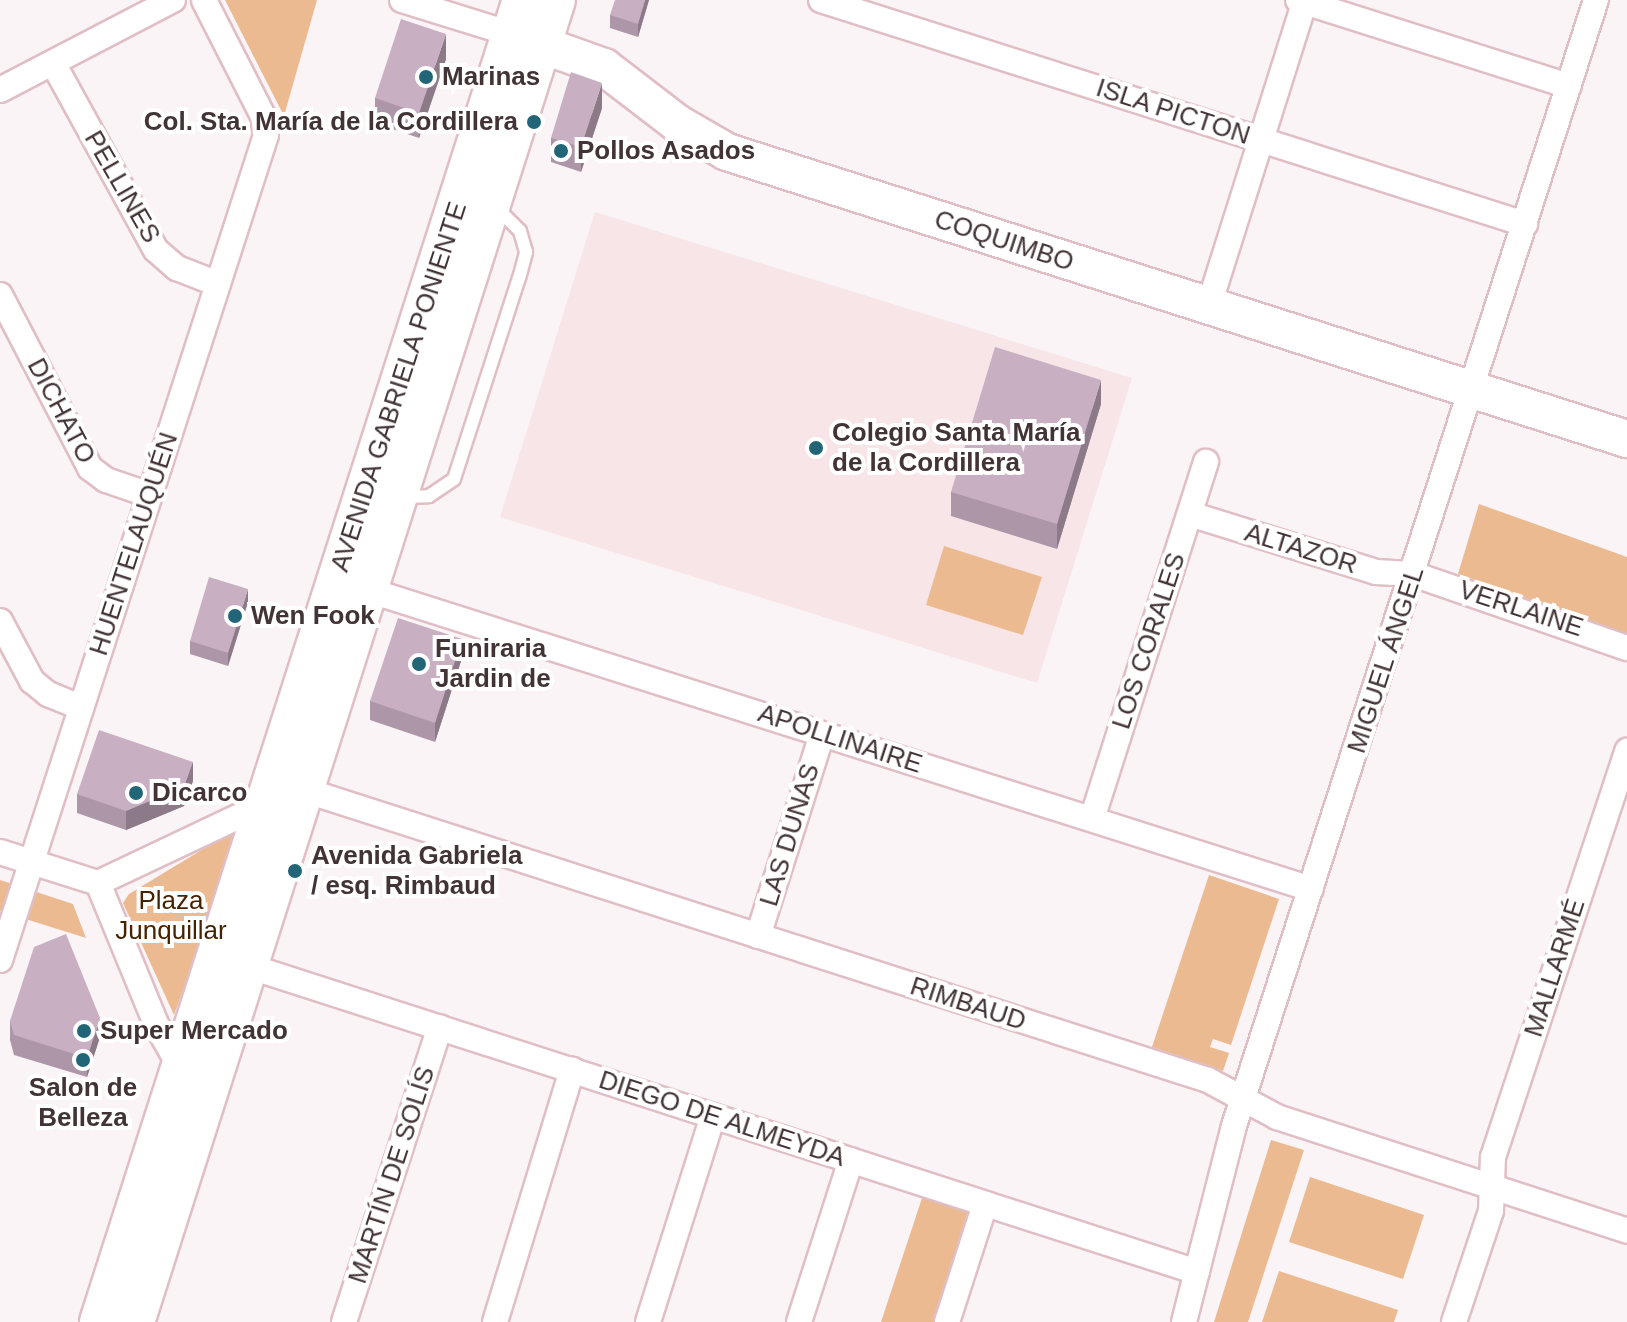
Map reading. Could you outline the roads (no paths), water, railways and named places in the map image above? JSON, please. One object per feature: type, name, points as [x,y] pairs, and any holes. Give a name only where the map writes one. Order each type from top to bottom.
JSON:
[{"type":"main road","name":"AVENIDA GABRIELA PONIENTE","points":[[100,1322],[265,804],[526,26],[555,0]]},
{"type":"main road","name":"AVENIDA GABRIELA PONIENTE","points":[[134,1322],[492,202],[526,26]]},
{"type":"street","points":[[0,90],[173,0]]},
{"type":"street","name":"HUENTELAUQUÉN","points":[[0,960],[266,128],[204,0]]},
{"type":"street","name":"COQUIMBO","points":[[402,0],[526,26],[621,77],[677,123],[727,152],[1627,439]]},
{"type":"street","name":"ISLA PICTON","points":[[821,0],[1525,224]]},
{"type":"street","name":"MIGUEL ÁNGEL","points":[[1184,1322],[1243,1099],[1596,0]]},
{"type":"street","points":[[1209,305],[1302,1],[1569,86]]},
{"type":"street","name":"PELLINES","points":[[53,63],[156,250],[177,268],[218,284]]},
{"type":"street","name":"DICHATO","points":[[0,295],[90,468],[106,480],[150,495]]},
{"type":"street","name":"LOS CORALES","points":[[1092,819],[1206,462]]},
{"type":"street","name":"ALTAZOR","points":[[1190,514],[1376,572],[1413,574]]},
{"type":"street","name":"VERLAINE","points":[[1413,574],[1627,648]]},
{"type":"street","name":"APOLLINAIRE","points":[[368,590],[1311,889]]},
{"type":"street","points":[[0,621],[32,681],[48,694],[81,707]]},
{"type":"street","name":"LAS DUNAS","points":[[758,936],[822,734]]},
{"type":"street","name":"MALLARMÉ","points":[[1454,1322],[1491,1211],[1493,1157],[1627,751]]},
{"type":"street","name":"RIMBAUD","points":[[304,790],[1208,1080],[1277,1117],[1627,1231]]},
{"type":"street","points":[[0,852],[98,883],[265,804]]},
{"type":"street","points":[[98,883],[157,1026],[181,1068]]},
{"type":"street","name":"DIEGO DE ALMEYDA","points":[[248,966],[1197,1272]]},
{"type":"street","name":"MARTÍN DE SOLÍS","points":[[344,1322],[440,1027]]},
{"type":"street","points":[[495,1322],[572,1070]]},
{"type":"street","points":[[648,1322],[713,1116]]},
{"type":"street","points":[[799,1322],[851,1160]]},
{"type":"street","points":[[947,1322],[985,1204]]},
{"type":"place","name":"Marinas","points":[[426,77]]},
{"type":"place","name":"Col. Sta. María de la Cordillera","points":[[534,122]]},
{"type":"place","name":"Pollos Asados","points":[[561,151]]},
{"type":"place","name":"Colegio Santa María de la Cordillera","points":[[816,448]]},
{"type":"place","name":"Wen Fook","points":[[235,616]]},
{"type":"place","name":"Funiraria Jardin de","points":[[419,664]]},
{"type":"place","name":"Dicarco","points":[[136,793]]},
{"type":"place","name":"Avenida Gabriela / esq. Rimbaud","points":[[295,871]]},
{"type":"place","name":"Super Mercado","points":[[84,1031]]},
{"type":"place","name":"Salon de Belleza","points":[[83,1060]]},
{"type":"park label","name":"Plaza Junquillar","points":[[171,916]]}]
